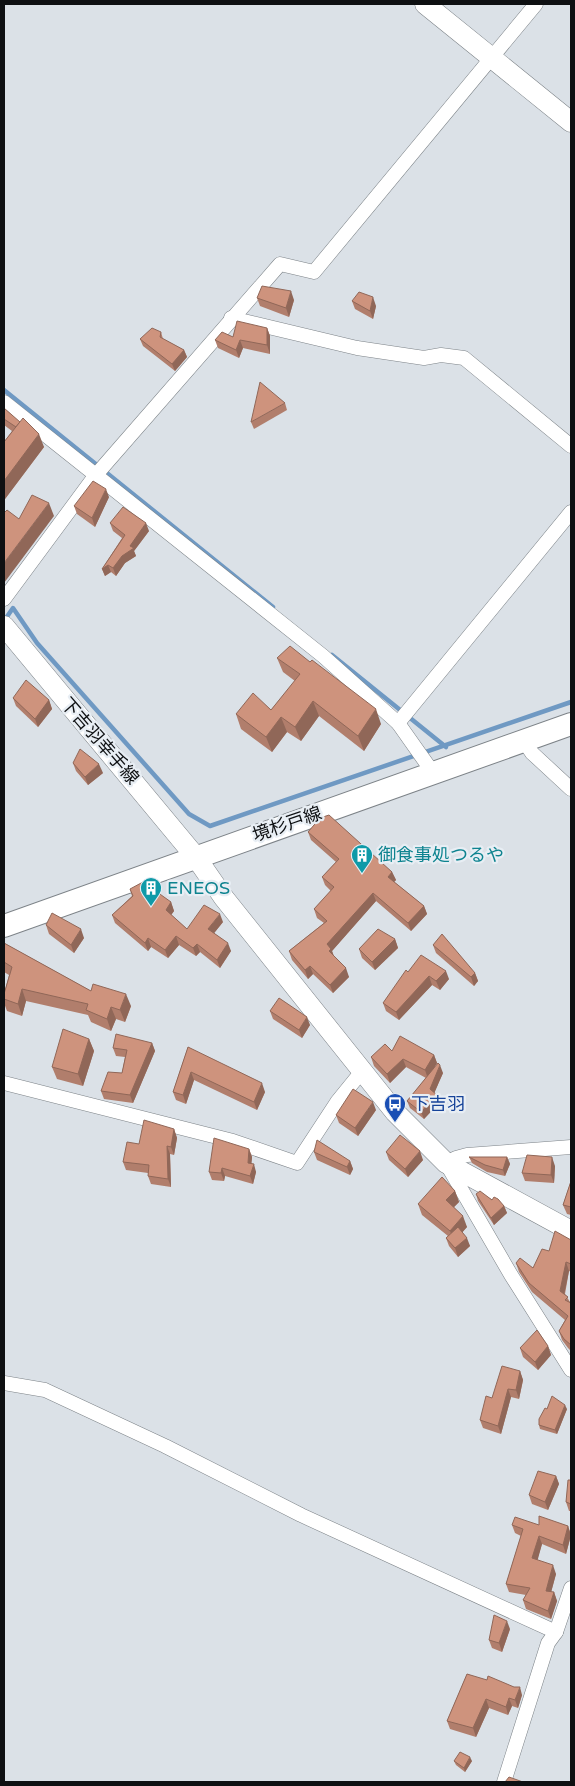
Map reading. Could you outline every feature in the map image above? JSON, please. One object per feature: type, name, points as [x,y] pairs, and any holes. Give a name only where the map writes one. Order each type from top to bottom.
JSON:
[{"type":"main road","name":"境杉戸線","points":[[4,926],[195,856],[434,774],[571,724]]},
{"type":"street","points":[[425,4],[571,122]]},
{"type":"street","points":[[4,599],[95,476],[231,318],[280,264],[314,272],[490,57],[536,4]]},
{"type":"street","points":[[231,318],[357,348],[424,358],[441,355],[464,358],[571,446]]},
{"type":"street","points":[[4,402],[324,656],[398,724],[434,774]]},
{"type":"street","points":[[398,724],[571,512]]},
{"type":"street","name":"下吉羽幸手線","points":[[4,626],[195,856],[224,898],[395,1112],[446,1163],[571,1231]]},
{"type":"street","points":[[524,741],[532,753],[571,789]]},
{"type":"street","points":[[4,1083],[233,1141],[297,1163],[337,1102],[363,1070]]},
{"type":"street","points":[[571,1147],[467,1155],[446,1163],[511,1275],[571,1370]]},
{"type":"street","points":[[4,1382],[45,1390],[165,1446],[301,1515],[556,1632]]},
{"type":"street","points":[[504,1782],[548,1643],[556,1632],[571,1588]]},
{"type":"building","points":[[262,286],[291,291],[286,308],[257,298]]},
{"type":"building","points":[[359,292],[373,297],[370,311],[352,301]]},
{"type":"building","points":[[237,321],[267,328],[267,345],[240,340],[236,350],[215,340],[222,332],[233,337]]},
{"type":"building","points":[[152,328],[161,332],[160,337],[184,350],[172,364],[140,339]]},
{"type":"building","points":[[260,382],[285,403],[251,422]]},
{"type":"building","points":[[4,408],[20,422],[16,427],[4,419]]},
{"type":"building","points":[[23,418],[39,434],[4,481],[4,442]]},
{"type":"building","points":[[93,481],[106,489],[92,518],[74,506]]},
{"type":"building","points":[[32,495],[49,503],[4,563],[4,513],[7,510],[19,519]]},
{"type":"building","points":[[123,507],[146,523],[130,546],[134,548],[122,556],[113,568],[108,565],[102,569],[125,535],[110,523]]},
{"type":"building","points":[[290,646],[310,662],[312,660],[376,709],[358,736],[313,701],[295,727],[281,717],[266,737],[236,714],[253,693],[271,710],[300,674],[277,658]]},
{"type":"building","points":[[26,680],[49,700],[35,719],[13,698]]},
{"type":"building","points":[[80,749],[99,764],[85,777],[73,763]]},
{"type":"building","points":[[329,815],[392,872],[388,877],[424,906],[408,923],[373,893],[327,944],[331,949],[329,951],[346,968],[330,985],[310,966],[305,970],[289,951],[327,921],[314,909],[334,887],[322,877],[339,859],[308,832],[320,818]]},
{"type":"building","points":[[143,882],[171,902],[166,910],[187,929],[204,905],[220,914],[208,929],[228,943],[217,960],[197,944],[193,948],[176,936],[165,950],[148,938],[145,943],[112,915],[133,896],[130,889]]},
{"type":"building","points":[[52,913],[81,929],[71,945],[46,925]]},
{"type":"building","points":[[378,929],[395,939],[372,962],[359,949]]},
{"type":"building","points":[[442,934],[475,973],[471,977],[433,945]]},
{"type":"building","points":[[4,943],[91,991],[93,984],[126,994],[120,1010],[111,1007],[107,1019],[86,1010],[88,1004],[22,989],[18,1004],[4,999],[12,967],[4,962]]},
{"type":"building","points":[[421,955],[446,971],[436,981],[429,976],[396,1012],[383,1003],[406,970],[408,972]]},
{"type":"building","points":[[279,998],[307,1017],[299,1030],[270,1011]]},
{"type":"building","points":[[63,1029],[89,1039],[78,1074],[52,1067]]},
{"type":"building","points":[[116,1034],[152,1043],[130,1095],[101,1091],[108,1072],[122,1073],[127,1050],[113,1048]]},
{"type":"building","points":[[400,1036],[434,1055],[425,1070],[403,1059],[387,1074],[371,1057],[385,1044],[392,1051]]},
{"type":"building","points":[[188,1047],[262,1083],[254,1102],[191,1072],[183,1095],[173,1092]]},
{"type":"building","points":[[438,1063],[440,1065],[430,1089],[437,1095],[421,1112],[407,1101]]},
{"type":"building","points":[[353,1089],[373,1102],[355,1128],[336,1115]]},
{"type":"building","points":[[144,1120],[174,1129],[171,1147],[167,1146],[168,1179],[148,1176],[149,1165],[123,1162],[127,1142],[139,1144]]},
{"type":"building","points":[[400,1135],[420,1151],[405,1169],[386,1152]]},
{"type":"building","points":[[214,1138],[249,1149],[248,1163],[254,1164],[250,1176],[222,1168],[221,1173],[209,1172]]},
{"type":"building","points":[[317,1140],[350,1161],[347,1167],[314,1152]]},
{"type":"building","points":[[527,1155],[552,1157],[551,1175],[522,1173]]},
{"type":"building","points":[[469,1157],[507,1157],[503,1170],[485,1165]]},
{"type":"building","points":[[442,1177],[455,1191],[446,1200],[463,1216],[450,1231],[418,1204]]},
{"type":"building","points":[[571,1181],[571,1207],[563,1205]]},
{"type":"building","points":[[480,1191],[492,1200],[494,1197],[498,1199],[504,1206],[491,1218],[476,1194]]},
{"type":"building","points":[[458,1227],[467,1238],[455,1248],[446,1238]]},
{"type":"building","points":[[555,1231],[571,1240],[571,1264],[566,1262],[560,1291],[568,1297],[565,1300],[571,1303],[571,1345],[559,1331],[568,1316],[529,1283],[516,1263],[520,1258],[533,1268],[542,1249],[549,1251]]},
{"type":"building","points":[[537,1330],[548,1346],[535,1362],[520,1348]]},
{"type":"building","points":[[502,1366],[520,1371],[516,1390],[508,1389],[498,1426],[480,1420],[486,1396],[492,1398]]},
{"type":"building","points":[[552,1396],[565,1405],[555,1430],[539,1425],[539,1419],[545,1408],[547,1409]]},
{"type":"building","points":[[538,1471],[556,1476],[545,1502],[529,1495]]},
{"type":"building","points":[[568,1480],[571,1480],[571,1504],[566,1502]]},
{"type":"building","points":[[539,1516],[568,1526],[563,1545],[539,1536],[532,1558],[553,1565],[546,1591],[554,1592],[548,1611],[523,1600],[530,1588],[506,1584],[523,1529],[512,1525],[515,1517],[539,1525]]},
{"type":"building","points":[[494,1615],[507,1621],[499,1643],[489,1640]]},
{"type":"building","points":[[467,1674],[487,1680],[488,1676],[514,1687],[520,1687],[515,1700],[509,1698],[506,1707],[486,1699],[473,1728],[447,1721]]},
{"type":"building","points":[[460,1752],[470,1757],[464,1768],[454,1761]]},
{"type":"building","points":[[509,1777],[523,1782],[505,1782]]},
{"type":"waterway","points":[[4,390],[273,607]]},
{"type":"waterway","points":[[4,621],[13,608],[37,643],[189,814],[210,826],[571,702]]},
{"type":"waterway","points":[[332,655],[446,747]]},
{"type":"place","name":"御食事処つるや","points":[[362,874]]},
{"type":"place","name":"ENEOS","points":[[151,907]]},
{"type":"place","name":"下吉羽","points":[[395,1123]]}]
